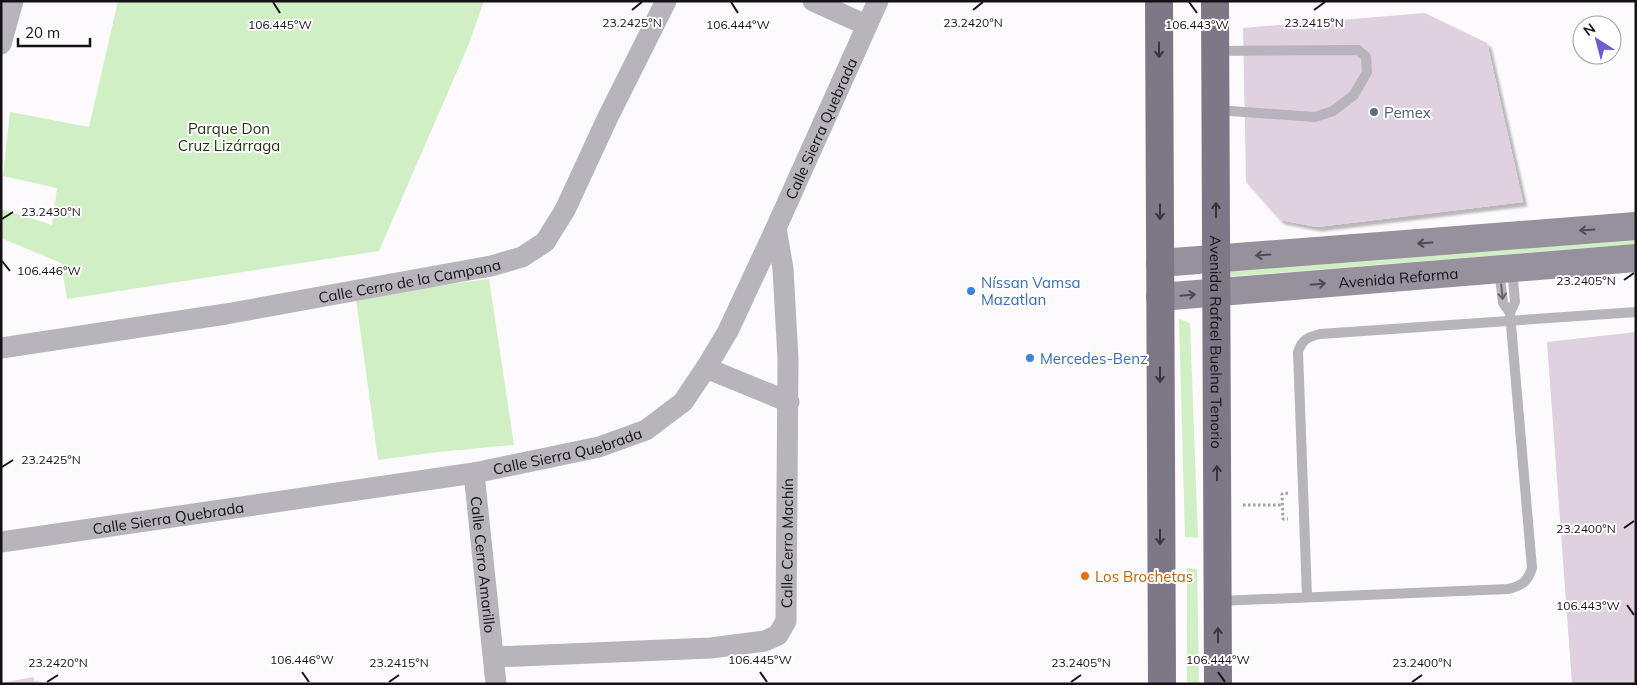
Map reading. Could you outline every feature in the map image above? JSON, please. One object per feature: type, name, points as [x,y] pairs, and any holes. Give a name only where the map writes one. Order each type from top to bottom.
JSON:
[{"type":"main road","points":[[1159,1],[1162,684]]},
{"type":"main road","name":"Avenida Rafael Buelna Tenorio","points":[[1215,1],[1218,684]]},
{"type":"main road","points":[[1160,263],[1636,226]]},
{"type":"main road","name":"Avenida Reforma","points":[[1160,297],[1636,258]]},
{"type":"street","points":[[1,44],[13,1]]},
{"type":"street","name":"Calle Cerro de la Campana","points":[[1,348],[226,314],[491,266],[522,257],[545,242],[565,210],[608,117],[666,1]]},
{"type":"street","points":[[812,1],[866,25]]},
{"type":"street","name":"Calle Sierra Quebrada","points":[[1,542],[474,473],[599,446],[646,430],[682,402],[706,368],[728,331],[878,1]]},
{"type":"street","name":"Calle Cerro Machín","points":[[494,657],[711,648],[765,641],[778,635],[786,621],[789,402],[784,269],[776,228]]},
{"type":"street","points":[[706,368],[789,402]]},
{"type":"street","name":"Calle Cerro Amarillo","points":[[474,473],[496,684]]},
{"type":"lane","points":[[1215,51],[1358,50],[1366,57],[1367,72],[1354,95],[1333,111],[1314,117],[1216,110]]},
{"type":"lane","points":[[1218,601],[1508,589],[1524,584],[1530,577],[1532,559],[1511,317],[1503,303],[1506,269]]},
{"type":"lane","points":[[1307,598],[1298,352],[1306,338],[1320,334],[1511,317],[1636,312]]},
{"type":"path","points":[[1218,504],[1282,506]]},
{"type":"green space","name":"Parque Don Cruz Lizárraga","points":[[118,1],[484,1],[468,46],[379,251],[67,299],[61,263],[1,238],[1,209],[52,225],[57,188],[3,176],[10,112],[89,127]]},
{"type":"green space","points":[[1636,235],[1636,244],[1226,277],[1226,266]]},
{"type":"green space","points":[[489,279],[514,445],[378,460],[356,299]]},
{"type":"green space","points":[[1179,319],[1190,323],[1198,538],[1185,537]]},
{"type":"green space","points":[[1187,568],[1197,569],[1199,684],[1187,684]]},
{"type":"building","name":"Pemex","points":[[1425,13],[1487,43],[1523,202],[1317,227],[1280,220],[1246,182],[1243,28]]},
{"type":"building","points":[[1636,332],[1636,684],[1572,684],[1547,342]]},
{"type":"building","points":[[34,677],[34,684],[1,684],[1,683]]},
{"type":"place","name":"Pemex","points":[[1374,112]]},
{"type":"place","name":"Níssan Vamsa Mazatlan","points":[[971,291]]},
{"type":"place","name":"Mercedes-Benz","points":[[1030,358]]},
{"type":"place","name":"Los Brochetas","points":[[1085,576]]}]
